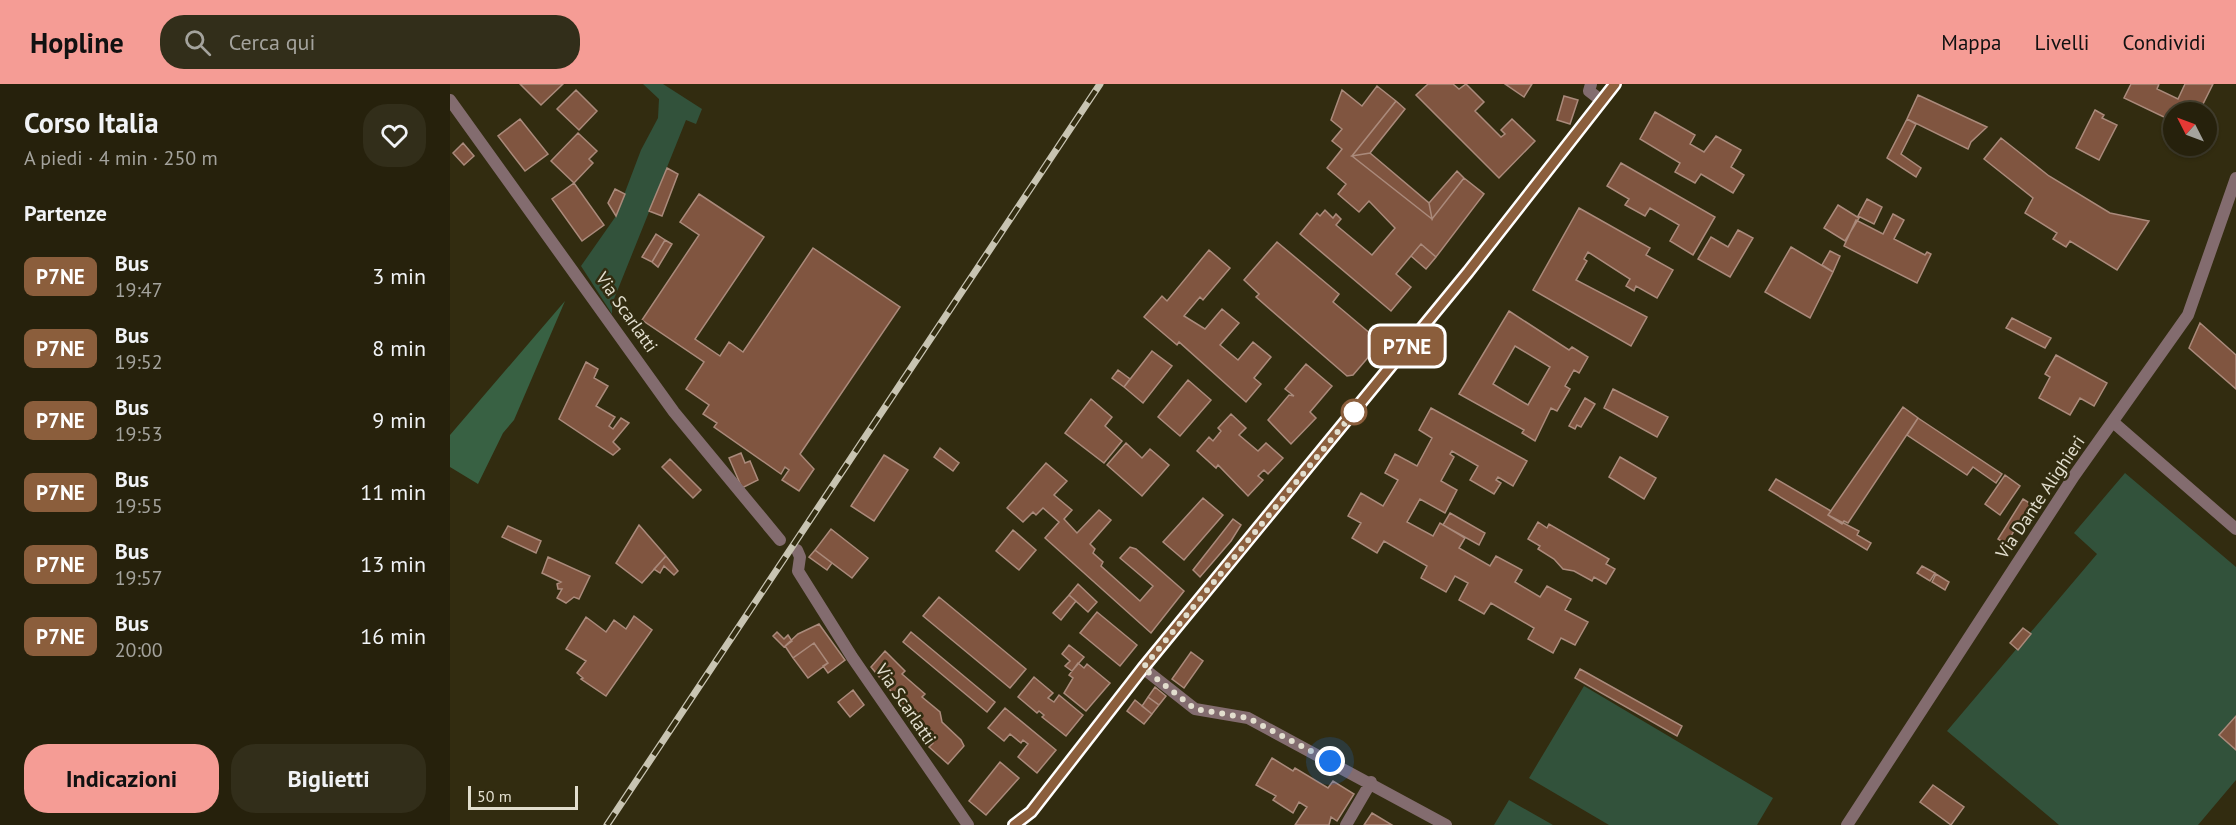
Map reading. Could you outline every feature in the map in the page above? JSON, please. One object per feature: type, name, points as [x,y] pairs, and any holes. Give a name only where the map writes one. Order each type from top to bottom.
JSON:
[{"type":"street","points":[[1591,84],[1589,91],[1602,101]]},
{"type":"street","points":[[1014,825],[1030,820],[1143,668],[1468,272],[1615,84]]},
{"type":"street","name":"Via Scarlatti","points":[[450,100],[574,269],[674,412],[780,540]]},
{"type":"street","name":"Via Dante Alighieri","points":[[1847,825],[2074,476],[2187,315],[2231,208],[2236,178]]},
{"type":"street","points":[[2113,422],[2236,529]]},
{"type":"street","name":"Via Scarlatti","points":[[797,550],[800,557],[798,571],[852,657],[968,825]]},
{"type":"street","points":[[1143,668],[1195,709],[1248,718],[1371,782],[1446,825]]},
{"type":"street","points":[[1346,825],[1371,782]]},
{"type":"green space","points":[[643,84],[663,84],[702,109],[696,124],[686,120],[612,304],[612,314],[581,266],[616,216],[641,150],[658,118],[659,99]]},
{"type":"green space","points":[[565,301],[514,420],[503,433],[478,484],[450,467],[450,435]]},
{"type":"green space","points":[[2125,473],[2236,567],[2236,780],[2198,825],[2059,825],[1947,731],[2097,554],[2074,533]]},
{"type":"green space","points":[[1584,686],[1773,798],[1757,825],[1609,825],[1529,778]]},
{"type":"green space","points":[[1509,800],[1553,825],[1494,825]]},
{"type":"building","points":[[520,84],[563,84],[541,105]]},
{"type":"building","points":[[1428,84],[1453,84],[1459,89],[1466,84],[1484,102],[1475,111],[1501,137],[1505,134],[1501,130],[1512,119],[1535,141],[1499,178],[1416,95]]},
{"type":"building","points":[[1505,84],[1532,84],[1524,97]]},
{"type":"building","points":[[2131,84],[2159,84],[2157,89],[2178,99],[2185,84],[2213,84],[2204,102],[2163,102],[2163,117],[2124,98]]},
{"type":"building","points":[[1377,86],[1396,101],[1352,156],[1432,219],[1464,178],[1484,194],[1436,257],[1421,244],[1396,274],[1411,287],[1391,311],[1300,234],[1317,213],[1320,216],[1325,210],[1333,218],[1336,214],[1341,219],[1336,225],[1372,255],[1395,228],[1369,201],[1359,212],[1338,194],[1346,184],[1327,168],[1342,149],[1332,141],[1342,129],[1331,120],[1342,90],[1362,106]]},
{"type":"building","points":[[576,90],[597,111],[579,130],[557,109]]},
{"type":"building","points":[[1918,95],[1987,127],[1971,142],[1968,149],[1907,119]]},
{"type":"building","points":[[1564,96],[1578,100],[1570,124],[1557,120]]},
{"type":"building","points":[[1396,101],[1405,109],[1370,153],[1352,156]]},
{"type":"building","points":[[2095,110],[2104,115],[2102,118],[2117,125],[2099,160],[2076,148]]},
{"type":"building","points":[[1655,112],[1695,135],[1690,144],[1704,152],[1716,136],[1741,150],[1731,167],[1744,175],[1733,193],[1701,174],[1695,183],[1675,172],[1680,163],[1640,139]]},
{"type":"building","points":[[520,119],[548,154],[525,171],[498,136]]},
{"type":"building","points":[[1907,119],[1916,124],[1901,154],[1921,168],[1916,177],[1887,158]]},
{"type":"building","points":[[578,133],[597,151],[589,159],[593,163],[574,183],[551,161]]},
{"type":"building","points":[[2001,138],[2049,176],[2110,213],[2149,221],[2117,270],[2070,241],[2066,247],[2053,239],[2057,233],[2025,213],[2033,198],[1984,159]]},
{"type":"building","points":[[463,143],[474,156],[464,165],[453,153]]},
{"type":"building","points":[[1370,153],[1429,203],[1432,219],[1352,156]]},
{"type":"building","points":[[1621,163],[1715,217],[1693,255],[1670,241],[1679,225],[1650,208],[1645,216],[1625,205],[1629,199],[1607,186]]},
{"type":"building","points":[[667,168],[678,174],[662,216],[649,211]]},
{"type":"building","points":[[1457,171],[1464,178],[1432,219],[1429,203]]},
{"type":"building","points":[[574,183],[604,225],[582,241],[552,199]]},
{"type":"building","points":[[615,189],[625,194],[616,216],[608,203]]},
{"type":"building","points":[[699,194],[764,237],[695,339],[720,356],[729,342],[743,352],[813,248],[900,307],[800,454],[814,469],[799,491],[782,480],[789,470],[785,467],[781,474],[714,427],[717,423],[703,414],[709,405],[686,389],[704,362],[642,320],[699,235],[680,222]]},
{"type":"building","points":[[1867,199],[1882,207],[1874,224],[1858,216]]},
{"type":"building","points":[[1838,205],[1859,218],[1845,241],[1824,228]]},
{"type":"building","points":[[1579,208],[1650,248],[1646,255],[1673,270],[1657,298],[1636,286],[1634,291],[1626,286],[1630,279],[1588,252],[1584,259],[1587,261],[1576,280],[1647,317],[1631,346],[1533,290]]},
{"type":"building","points":[[1893,214],[1904,220],[1894,239],[1925,255],[1927,252],[1931,254],[1917,283],[1844,246],[1856,220],[1883,234]]},
{"type":"building","points":[[1738,230],[1753,238],[1730,277],[1698,259],[1711,237],[1728,247]]},
{"type":"building","points":[[656,234],[665,240],[652,262],[642,257]]},
{"type":"building","points":[[665,240],[672,244],[658,267],[652,262]]},
{"type":"building","points":[[1277,242],[1339,294],[1333,302],[1378,340],[1377,347],[1353,375],[1347,376],[1256,297],[1259,294],[1244,280]]},
{"type":"building","points":[[1421,244],[1436,257],[1426,269],[1411,256]]},
{"type":"building","points":[[1791,247],[1833,272],[1810,318],[1765,292]]},
{"type":"building","points":[[1209,250],[1230,268],[1203,300],[1200,297],[1184,316],[1205,329],[1222,309],[1239,323],[1220,345],[1238,360],[1253,342],[1271,357],[1254,378],[1261,384],[1246,402],[1179,342],[1177,345],[1144,317],[1162,296],[1167,301]]},
{"type":"building","points":[[1830,251],[1840,256],[1833,272],[1822,265]]},
{"type":"building","points":[[1509,311],[1569,350],[1572,347],[1588,357],[1579,373],[1574,370],[1565,386],[1570,389],[1557,411],[1551,408],[1535,441],[1522,433],[1524,430],[1459,394]],"holes":[[[1515,346],[1550,367],[1528,405],[1493,384]]]},
{"type":"building","points":[[2012,318],[2051,338],[2045,348],[2006,328]]},
{"type":"building","points":[[2200,323],[2236,355],[2236,389],[2189,348]]},
{"type":"building","points":[[1152,351],[1172,366],[1143,403],[1124,387]]},
{"type":"building","points":[[2056,355],[2107,383],[2094,406],[2080,398],[2070,415],[2039,398],[2050,377],[2045,374]]},
{"type":"building","points":[[586,362],[598,369],[594,378],[608,386],[596,406],[615,417],[609,426],[613,429],[621,418],[629,423],[613,442],[620,449],[613,455],[559,419]]},
{"type":"building","points":[[1306,364],[1332,386],[1310,412],[1316,418],[1291,444],[1268,420],[1289,395],[1294,396],[1285,389]]},
{"type":"building","points":[[1118,370],[1130,379],[1124,387],[1112,378]]},
{"type":"building","points":[[1188,380],[1211,400],[1180,436],[1158,417]]},
{"type":"building","points":[[1613,389],[1668,417],[1657,437],[1604,408]]},
{"type":"building","points":[[1585,398],[1595,404],[1581,427],[1577,425],[1575,429],[1569,426]]},
{"type":"building","points":[[1091,399],[1112,417],[1105,426],[1122,441],[1104,463],[1065,433]]},
{"type":"building","points":[[1903,407],[1918,418],[1848,523],[1844,521],[1842,524],[1828,515]]},
{"type":"building","points":[[1431,408],[1527,461],[1513,486],[1498,477],[1496,480],[1501,483],[1494,494],[1470,480],[1478,466],[1452,451],[1450,454],[1454,457],[1441,481],[1457,490],[1445,513],[1420,499],[1407,522],[1433,536],[1440,523],[1465,538],[1459,548],[1490,566],[1496,556],[1522,570],[1515,582],[1540,597],[1547,586],[1571,599],[1565,610],[1588,622],[1575,645],[1561,638],[1553,653],[1528,639],[1534,628],[1491,603],[1484,614],[1459,600],[1468,583],[1455,576],[1446,592],[1421,578],[1427,566],[1384,541],[1377,553],[1352,538],[1361,523],[1348,516],[1361,493],[1383,506],[1398,480],[1385,473],[1395,454],[1417,466],[1432,438],[1419,430]]},
{"type":"building","points":[[1231,414],[1246,428],[1239,435],[1258,451],[1266,443],[1283,458],[1268,474],[1264,470],[1258,476],[1263,480],[1248,496],[1218,465],[1216,468],[1197,451],[1209,437],[1213,441],[1221,431],[1218,428]]},
{"type":"building","points":[[1918,418],[2002,474],[1996,483],[1973,467],[1967,475],[1907,435]]},
{"type":"building","points":[[1126,443],[1142,458],[1150,449],[1169,465],[1142,496],[1107,465]]},
{"type":"building","points":[[940,448],[959,463],[953,471],[934,457]]},
{"type":"building","points":[[741,453],[745,463],[750,461],[758,480],[742,488],[729,458]]},
{"type":"building","points":[[884,455],[908,470],[874,521],[851,506]]},
{"type":"building","points":[[1620,457],[1656,478],[1644,499],[1609,477]]},
{"type":"building","points":[[670,459],[701,490],[693,498],[662,467]]},
{"type":"building","points":[[1046,463],[1067,481],[1054,495],[1072,510],[1064,519],[1077,533],[1099,510],[1111,520],[1090,544],[1095,549],[1093,553],[1103,562],[1101,566],[1140,601],[1153,586],[1120,558],[1130,547],[1136,549],[1184,591],[1151,633],[1045,538],[1059,522],[1043,508],[1036,515],[1033,512],[1023,522],[1007,508]]},
{"type":"building","points":[[2005,475],[2020,486],[2000,515],[1985,504]]},
{"type":"building","points":[[1776,479],[1831,511],[1828,515],[1859,531],[1857,535],[1871,543],[1867,550],[1769,490]]},
{"type":"building","points":[[1203,498],[1223,515],[1184,560],[1163,542]]},
{"type":"building","points":[[2023,499],[2031,504],[2006,544],[1998,539]]},
{"type":"building","points":[[1450,513],[1485,533],[1479,545],[1443,525]]},
{"type":"building","points":[[1233,519],[1241,525],[1231,541],[1200,577],[1193,570]]},
{"type":"building","points":[[1538,522],[1547,528],[1549,524],[1609,559],[1606,564],[1615,569],[1606,584],[1594,577],[1592,581],[1574,571],[1563,569],[1554,559],[1538,549],[1540,546],[1528,539]]},
{"type":"building","points":[[639,525],[666,556],[642,583],[616,563]]},
{"type":"building","points":[[508,526],[541,541],[536,553],[502,537]]},
{"type":"building","points":[[831,529],[868,558],[852,578],[815,550]]},
{"type":"building","points":[[1013,530],[1036,550],[1019,570],[996,551]]},
{"type":"building","points":[[815,550],[832,563],[827,570],[809,557]]},
{"type":"building","points":[[666,556],[678,571],[674,575],[664,566],[660,573],[654,569]]},
{"type":"building","points":[[548,557],[590,576],[579,599],[574,597],[566,603],[557,598],[562,589],[558,589],[557,584],[561,582],[542,573]]},
{"type":"building","points":[[1922,566],[1935,573],[1930,581],[1917,573]]},
{"type":"building","points":[[1936,574],[1949,582],[1945,590],[1932,582]]},
{"type":"building","points":[[1078,584],[1097,602],[1088,612],[1069,595]]},
{"type":"building","points":[[1069,595],[1076,601],[1061,620],[1053,613]]},
{"type":"building","points":[[939,597],[1026,669],[1010,688],[923,616]]},
{"type":"building","points":[[1097,612],[1137,645],[1120,666],[1080,633]]},
{"type":"building","points":[[634,616],[652,630],[606,696],[581,679],[583,678],[577,673],[586,661],[566,649],[586,617],[606,632],[614,620],[626,629]]},
{"type":"building","points":[[819,624],[845,660],[828,673],[823,666],[828,663],[814,643],[793,658],[785,646],[798,634]]},
{"type":"building","points":[[2023,628],[2031,634],[2018,650],[2010,643]]},
{"type":"building","points":[[777,632],[784,639],[788,635],[792,641],[784,647],[773,636]]},
{"type":"building","points":[[911,632],[995,702],[987,712],[903,642]]},
{"type":"building","points":[[814,643],[828,663],[808,678],[793,658]]},
{"type":"building","points":[[1069,645],[1084,657],[1072,671],[1065,666],[1070,661],[1062,654]]},
{"type":"building","points":[[885,651],[905,671],[902,674],[925,694],[922,697],[940,712],[942,722],[961,740],[964,746],[948,764],[929,747],[933,743],[909,721],[910,718],[899,701],[871,667]]},
{"type":"building","points":[[1191,652],[1203,661],[1184,688],[1172,679]]},
{"type":"building","points":[[1078,663],[1084,668],[1087,664],[1110,683],[1086,711],[1064,693],[1073,678],[1069,675]]},
{"type":"building","points":[[1580,669],[1682,726],[1677,736],[1575,678]]},
{"type":"building","points":[[1034,677],[1053,693],[1048,698],[1054,702],[1059,695],[1083,715],[1066,736],[1042,717],[1044,715],[1039,711],[1037,713],[1018,697]]},
{"type":"building","points":[[1155,687],[1166,696],[1159,705],[1148,697]]},
{"type":"building","points":[[853,690],[864,705],[850,717],[838,702]]},
{"type":"building","points":[[1148,697],[1159,705],[1152,714],[1142,706]]},
{"type":"building","points":[[1135,700],[1152,714],[1144,724],[1127,711]]},
{"type":"building","points":[[1005,708],[1056,750],[1037,773],[1018,757],[1028,744],[1023,740],[1021,743],[1010,734],[1004,741],[988,728]]},
{"type":"building","points":[[2236,716],[2236,750],[2219,735]]},
{"type":"building","points":[[1272,758],[1293,771],[1295,768],[1328,788],[1333,781],[1354,794],[1337,821],[1331,817],[1329,825],[1295,825],[1307,807],[1299,802],[1293,813],[1273,800],[1276,796],[1256,785]]},
{"type":"building","points":[[1000,762],[1019,778],[986,815],[969,801]]},
{"type":"building","points":[[1933,785],[1964,807],[1951,825],[1920,802]]},
{"type":"building","points":[[1372,813],[1392,825],[1364,825]]},
{"type":"railway","points":[[607,825],[1100,84]]},
{"type":"bus line","name":"P7NE","points":[[1014,825],[1030,814],[1143,668],[1468,272],[1615,84]]},
{"type":"route","points":[[1330,761],[1248,718],[1195,709],[1143,668],[1354,412]]}]
